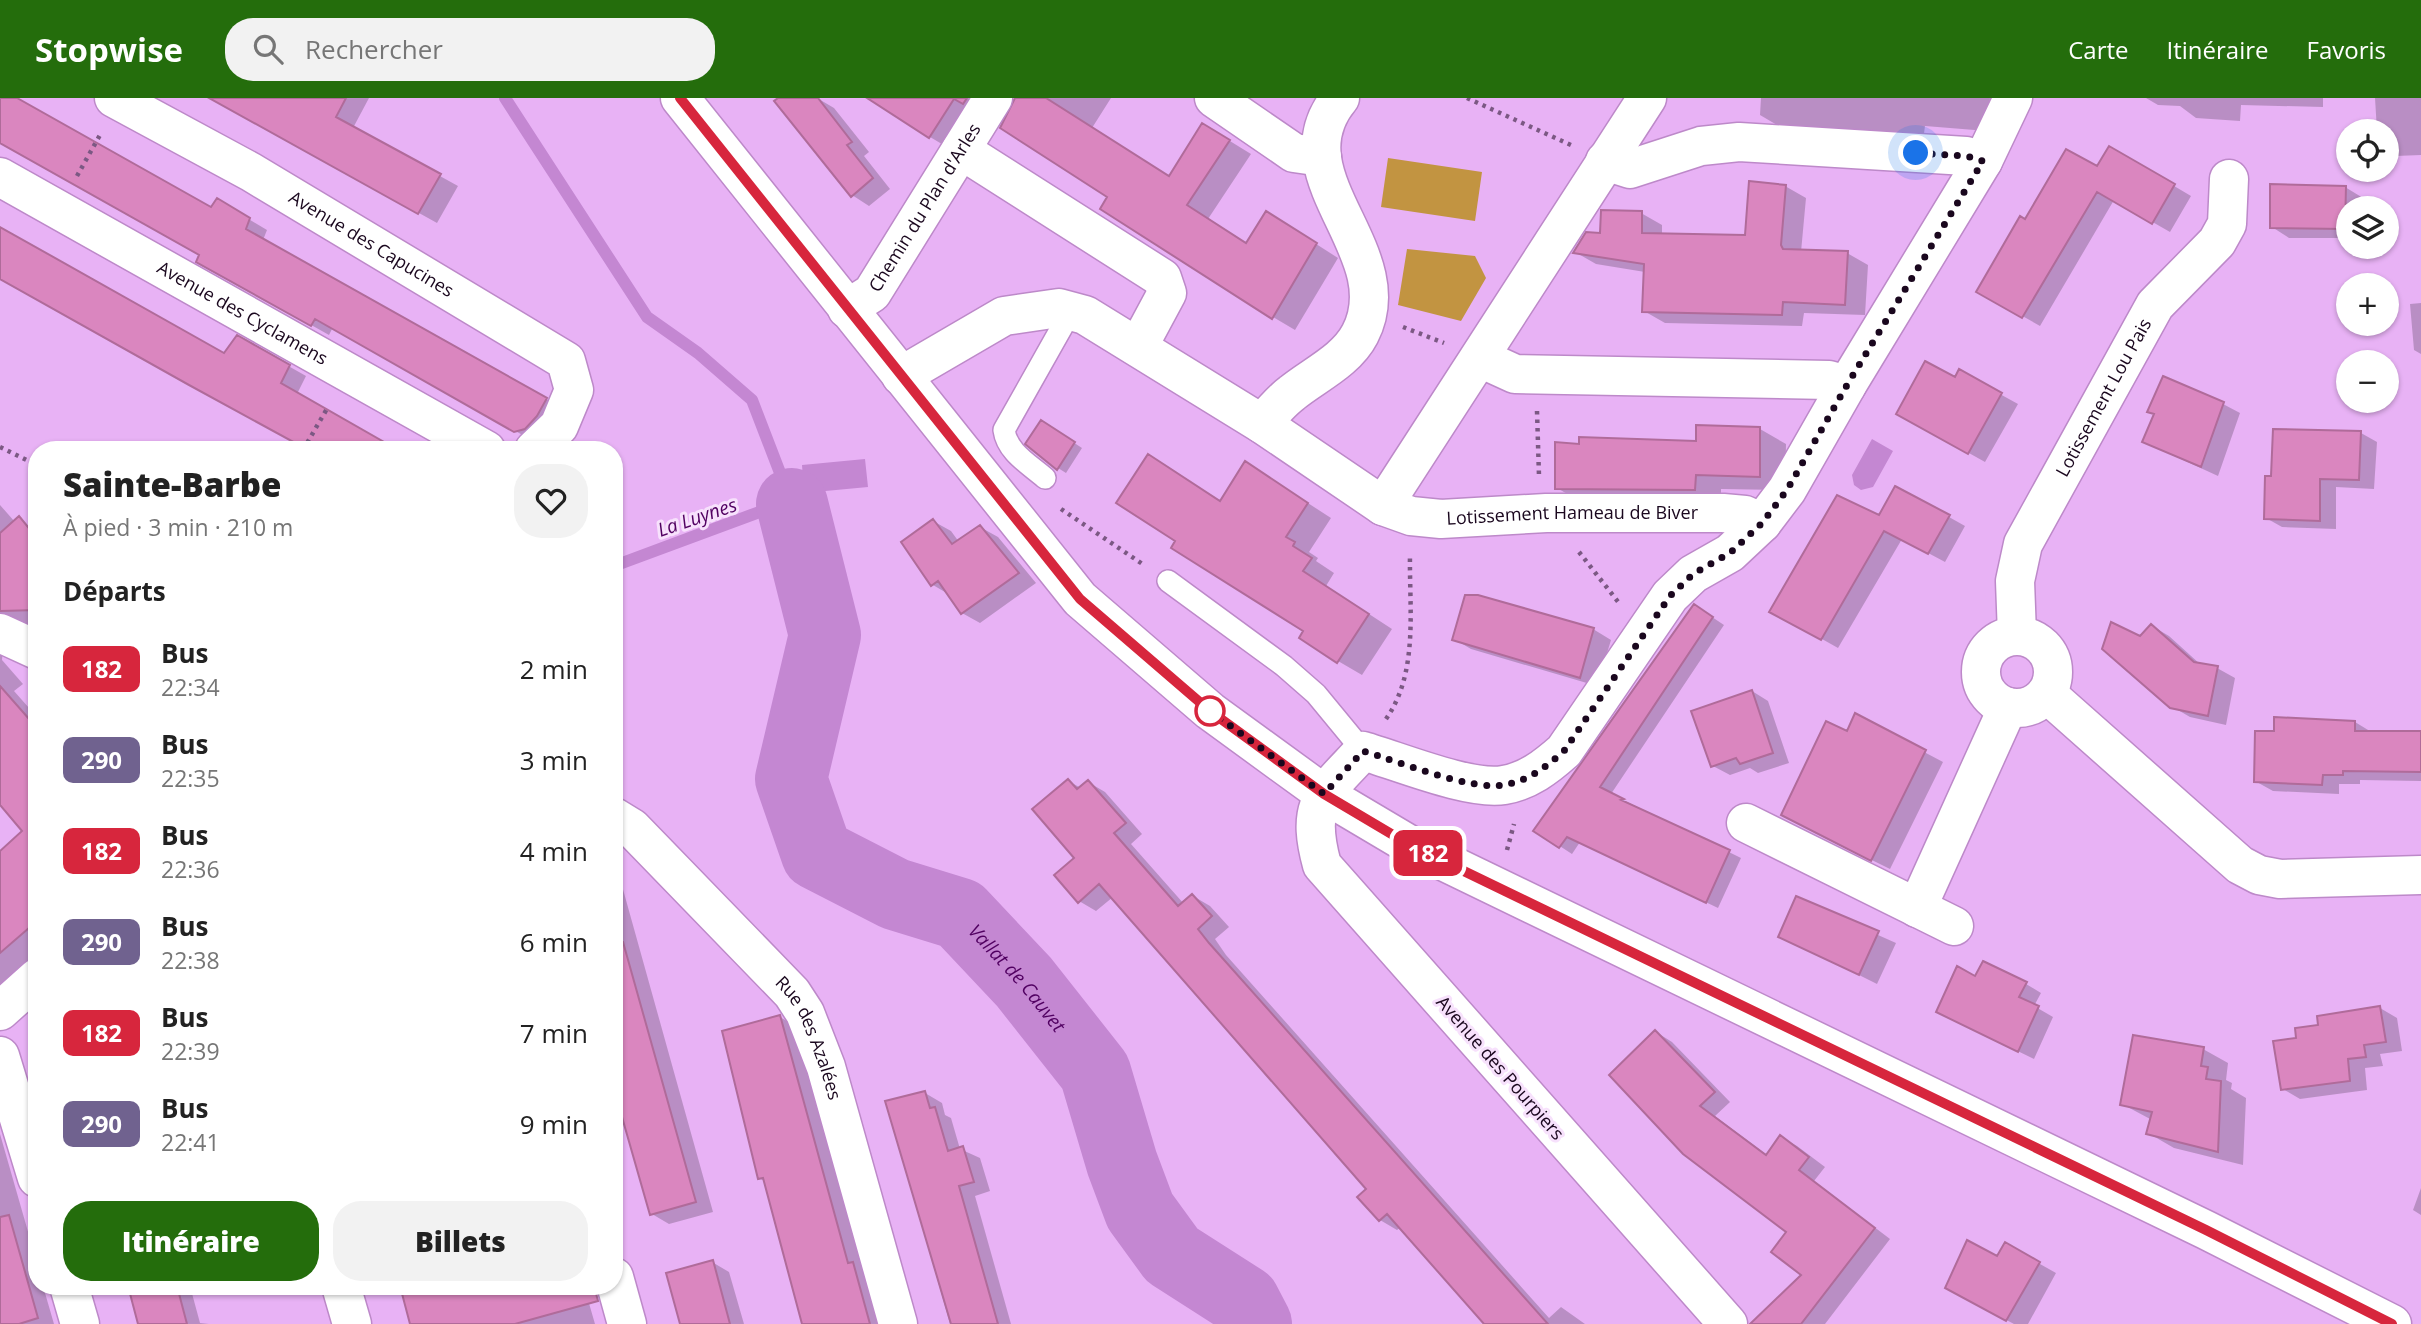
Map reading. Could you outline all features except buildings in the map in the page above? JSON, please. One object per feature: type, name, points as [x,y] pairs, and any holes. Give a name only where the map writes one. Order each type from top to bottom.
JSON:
[{"type":"street","points":[[680,98],[1080,599],[1210,711],[1324,794],[1410,845],[2206,1230],[2392,1324]]},
{"type":"street","name":"Chemin du Plan d'Arles","points":[[847,309],[872,293],[993,98]]},
{"type":"street","points":[[1214,98],[1294,153],[1322,157]]},
{"type":"street","points":[[1262,424],[1292,393],[1341,358],[1359,336],[1369,312],[1370,282],[1367,270],[1330,189],[1322,157],[1323,127],[1339,98]]},
{"type":"street","points":[[1397,511],[1480,358],[1647,98]]},
{"type":"street","points":[[1324,794],[1363,751],[1479,786],[1503,786],[1544,769],[1564,751],[1670,596],[1693,574],[1730,553],[1762,523],[1787,490],[1847,385],[1983,161],[2013,98]]},
{"type":"street","name":"Avenue des Capucines","points":[[117,99],[251,172],[566,360],[574,390],[547,438]]},
{"type":"street","points":[[1605,161],[1630,169],[1701,146],[1739,142],[1966,156],[1983,161]]},
{"type":"street","points":[[961,150],[1162,278],[1167,293],[1138,347]]},
{"type":"street","name":"Avenue des Cyclamens","points":[[0,177],[470,441]]},
{"type":"street","name":"Lotissement Lou Pais","points":[[2017,635],[2015,581],[2024,544],[2155,305],[2217,242],[2227,224],[2229,179]]},
{"type":"street","name":"Lotissement Hameau de Biver","points":[[901,376],[1004,316],[1059,308],[1085,315],[1397,511],[1440,519],[1546,513],[1723,513],[1745,515],[1762,523]]},
{"type":"street","points":[[1480,358],[1515,374],[1829,380],[1847,385]]},
{"type":"street","points":[[0,633],[28,646]]},
{"type":"street","points":[[2017,635],[2038,642],[2047,651],[2054,672],[2047,694],[2028,708],[2008,707],[1992,699],[1984,690],[1981,665],[1994,643],[2017,635]]},
{"type":"street","points":[[2047,694],[2240,865],[2259,875],[2280,879],[2421,875]]},
{"type":"street","points":[[1917,908],[2008,707]]},
{"type":"street","name":"Avenue des Pourpiers","points":[[1324,794],[1316,811],[1314,835],[1322,865],[1728,1324]]},
{"type":"street","name":"Rue des Azalées","points":[[623,822],[632,828],[792,993],[805,1013],[826,1067],[898,1324]]},
{"type":"street","points":[[1746,823],[1954,926]]},
{"type":"street","points":[[0,1011],[28,986]]},
{"type":"street","points":[[0,1056],[28,1148]]},
{"type":"street","points":[[2206,1230],[2421,1319]]},
{"type":"street","points":[[72,1295],[80,1324]]},
{"type":"street","points":[[344,1295],[352,1324]]},
{"type":"street","points":[[619,1295],[627,1324]]},
{"type":"lane","points":[[1045,478],[1005,441],[1004,430],[1071,312]]},
{"type":"lane","points":[[1168,582],[1284,666],[1316,694],[1363,751]]},
{"type":"path","points":[[1467,98],[1605,161]]},
{"type":"path","points":[[58,210],[117,99]]},
{"type":"path","points":[[1369,312],[1480,358]]},
{"type":"path","points":[[308,441],[348,373]]},
{"type":"path","points":[[0,447],[28,461]]},
{"type":"path","points":[[1054,504],[1168,582]]},
{"type":"path","points":[[1363,751],[1399,700],[1408,672],[1397,511]]},
{"type":"shaded area","points":[[1388,158],[1482,172],[1475,221],[1381,207]]},
{"type":"shaded area","points":[[1407,249],[1475,256],[1486,278],[1461,321],[1398,305]]},
{"type":"shaded area","points":[[1872,439],[1893,451],[1873,487],[1861,490],[1854,485],[1852,475]]},
{"type":"shaded area","points":[[865,459],[868,487],[804,493],[802,465]]},
{"type":"waterway","name":"La Luynes","points":[[505,98],[647,317],[698,353],[752,400],[792,504],[762,511],[623,563]]},
{"type":"waterway","name":"Vallat de Cauvet","points":[[792,504],[825,635],[791,779],[817,854],[895,894],[960,914],[1024,982],[1095,1072],[1122,1163],[1140,1211],[1172,1255],[1244,1301],[1256,1324]]},
{"type":"bus line","name":"182","points":[[680,98],[1080,599],[1210,711],[1324,794],[1410,845],[2206,1230],[2392,1324]]},
{"type":"route","points":[[1210,711],[1324,794],[1363,751],[1479,786],[1503,786],[1544,769],[1564,751],[1670,596],[1693,574],[1730,553],[1762,523],[1787,490],[1847,385],[1983,161],[1966,156],[1916,153]]}]
